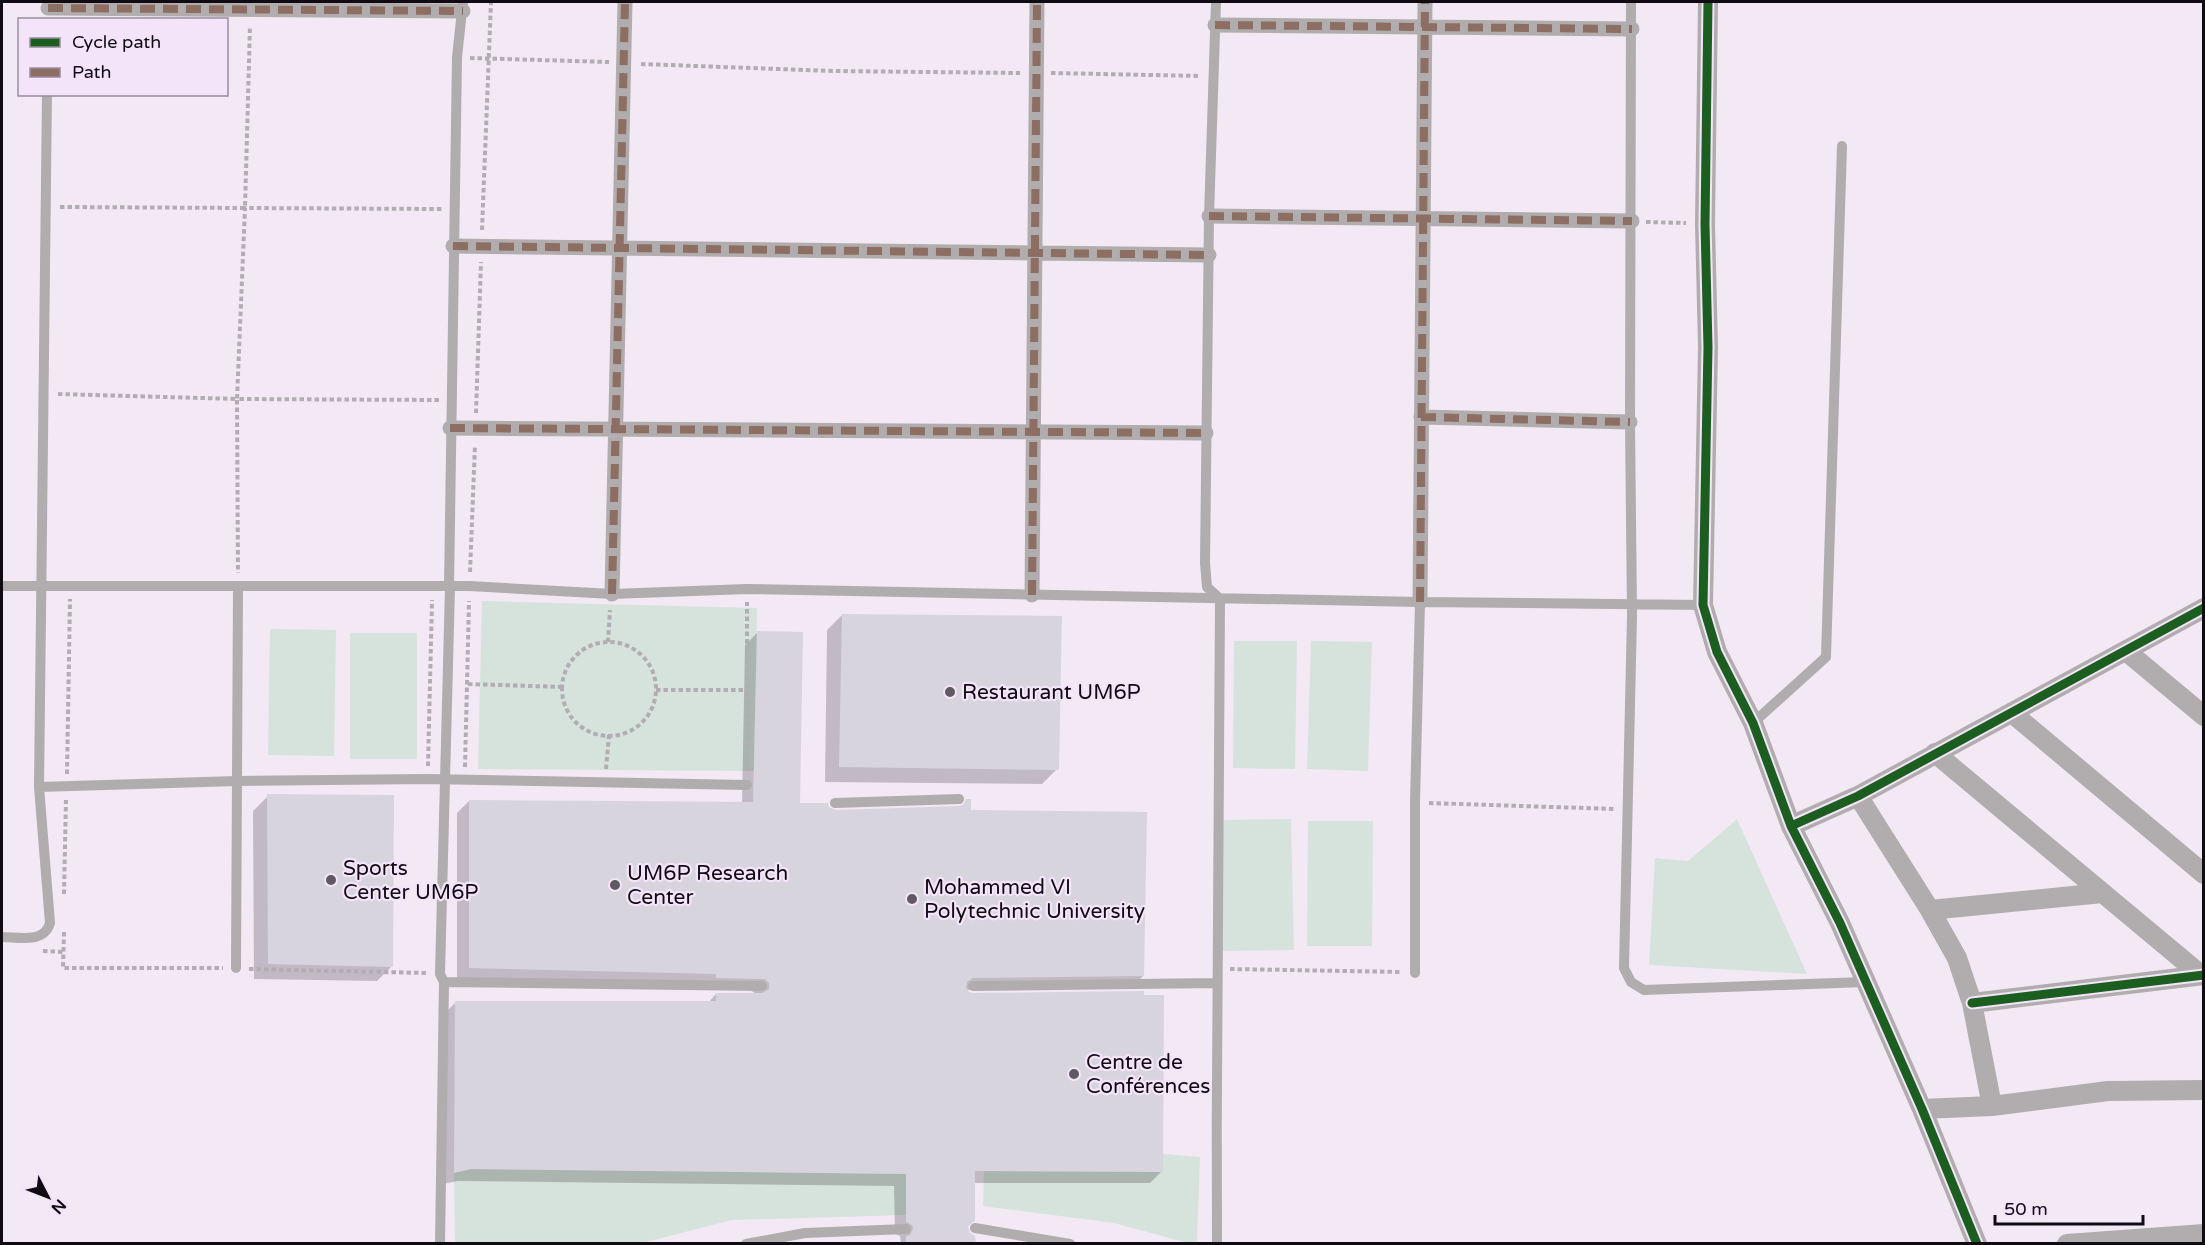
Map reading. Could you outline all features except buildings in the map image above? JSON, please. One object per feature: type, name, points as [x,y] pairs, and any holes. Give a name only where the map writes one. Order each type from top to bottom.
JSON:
[{"type":"street","points":[[612,594],[626,2]]},
{"type":"street","points":[[1032,595],[1037,2]]},
{"type":"street","points":[[1420,602],[1425,2]]},
{"type":"street","points":[[1708,2],[1705,224],[1708,347],[1703,604],[1717,652],[1753,723],[1791,826],[1840,923],[1864,982],[1922,1109],[1977,1244]]},
{"type":"street","points":[[48,10],[251,10],[463,6]]},
{"type":"street","points":[[1215,25],[1632,29]]},
{"type":"street","points":[[1209,216],[1632,221]]},
{"type":"street","points":[[453,246],[1209,255]]},
{"type":"street","points":[[1421,417],[1630,422]]},
{"type":"street","points":[[450,428],[1206,433]]},
{"type":"street","points":[[1791,826],[1858,796],[2204,608]]},
{"type":"street","points":[[2126,651],[2204,716]]},
{"type":"street","points":[[2012,713],[2204,874]]},
{"type":"street","points":[[1935,753],[2202,975]]},
{"type":"street","points":[[1858,796],[1930,910],[1957,958],[1972,1003],[1992,1106]]},
{"type":"street","points":[[1930,910],[2103,893]]},
{"type":"street","points":[[1972,1003],[2202,975]]},
{"type":"street","points":[[1922,1109],[1992,1106],[2108,1091],[2204,1090]]},
{"type":"street","points":[[2067,1244],[2204,1234]]},
{"type":"lane","points":[[1216,2],[1209,216],[1205,563],[1207,587],[1220,599],[1216,968],[1217,1244]]},
{"type":"lane","points":[[1632,2],[1630,422],[1632,604],[1624,968],[1631,982],[1644,990],[1864,982]]},
{"type":"lane","points":[[440,1244],[453,246],[457,57],[463,6]]},
{"type":"lane","points":[[2,937],[37,938],[48,928],[39,787],[47,96]]},
{"type":"lane","points":[[1753,723],[1826,657],[1842,146]]},
{"type":"lane","points":[[2,586],[469,586],[612,594],[747,589],[1220,599],[1703,604]]},
{"type":"lane","points":[[236,968],[238,586]]},
{"type":"lane","points":[[1415,973],[1415,802],[1420,602]]},
{"type":"lane","points":[[39,787],[66,788],[237,781],[428,779],[747,785]]},
{"type":"lane","points":[[835,803],[959,799]]},
{"type":"lane","points":[[442,978],[762,986]]},
{"type":"lane","points":[[973,986],[1216,983]]},
{"type":"lane","points":[[975,1228],[1070,1244]]},
{"type":"lane","points":[[746,1244],[805,1233],[906,1229]]},
{"type":"path","points":[[465,780],[469,586],[491,2]]},
{"type":"path","points":[[238,586],[237,399],[251,10]]},
{"type":"path","points":[[457,57],[833,71],[1214,76]]},
{"type":"path","points":[[45,207],[454,209]]},
{"type":"path","points":[[1632,221],[1705,224]]},
{"type":"path","points":[[43,394],[237,399],[451,400]]},
{"type":"path","points":[[64,905],[71,586]]},
{"type":"path","points":[[428,779],[432,587]]},
{"type":"path","points":[[747,589],[747,785]]},
{"type":"path","points":[[608,642],[612,594]]},
{"type":"path","points":[[608,642],[623,644],[636,651],[647,661],[654,675],[656,690],[653,705],[645,718],[634,729],[620,735],[590,732],[577,723],[567,711],[562,696],[567,669],[574,658],[596,644],[608,642]]},
{"type":"path","points":[[468,684],[563,687]]},
{"type":"path","points":[[656,690],[746,690]]},
{"type":"path","points":[[605,782],[609,735]]},
{"type":"path","points":[[1415,802],[1440,805],[1629,809]]},
{"type":"path","points":[[64,928],[63,968],[236,968],[442,978]]},
{"type":"path","points":[[1216,968],[1415,973]]},
{"type":"shaded area","points":[[482,601],[757,608],[754,771],[478,769]]},
{"type":"shaded area","points":[[270,629],[336,630],[334,756],[268,755]]},
{"type":"shaded area","points":[[350,633],[417,633],[417,759],[350,759]]},
{"type":"shaded area","points":[[1234,641],[1297,641],[1295,769],[1233,768]]},
{"type":"shaded area","points":[[1311,641],[1372,642],[1368,771],[1307,769]]},
{"type":"shaded area","points":[[1291,819],[1294,950],[1222,951],[1219,820]]},
{"type":"shaded area","points":[[1737,819],[1807,974],[1649,965],[1655,858],[1688,861]]},
{"type":"shaded area","points":[[1308,821],[1373,821],[1372,946],[1307,946]]},
{"type":"shaded area","points":[[1163,1154],[1200,1157],[1197,1243],[1188,1243],[1114,1223],[983,1206],[984,1171],[1163,1172]]},
{"type":"shaded area","points":[[471,1169],[906,1174],[906,1215],[732,1220],[642,1243],[455,1243],[454,1173]]},
{"type":"marked path","points":[[612,594],[625,2]]},
{"type":"marked path","points":[[1032,595],[1037,2]]},
{"type":"marked path","points":[[1420,602],[1425,2]]},
{"type":"marked path","points":[[48,8],[463,11]]},
{"type":"marked path","points":[[1215,25],[1632,29]]},
{"type":"marked path","points":[[1209,216],[1632,221]]},
{"type":"marked path","points":[[453,246],[1209,255]]},
{"type":"marked path","points":[[1421,417],[1630,422]]},
{"type":"marked path","points":[[450,428],[1206,433]]},
{"type":"cycle path","points":[[1708,2],[1705,224],[1708,347],[1703,605],[1717,652],[1753,723],[1791,826],[1840,923],[1922,1109],[1977,1244]]},
{"type":"cycle path","points":[[1791,826],[1858,796],[2204,608]]},
{"type":"cycle path","points":[[1972,1003],[2204,975]]},
{"type":"place","name":"Restaurant UM6P","points":[[950,692]]},
{"type":"place","name":"Sports Center UM6P","points":[[331,880]]},
{"type":"place","name":"UM6P Research Center","points":[[615,885]]},
{"type":"place","name":"Mohammed VI Polytechnic University","points":[[912,899]]},
{"type":"place","name":"Centre de Conférences","points":[[1074,1074]]}]
